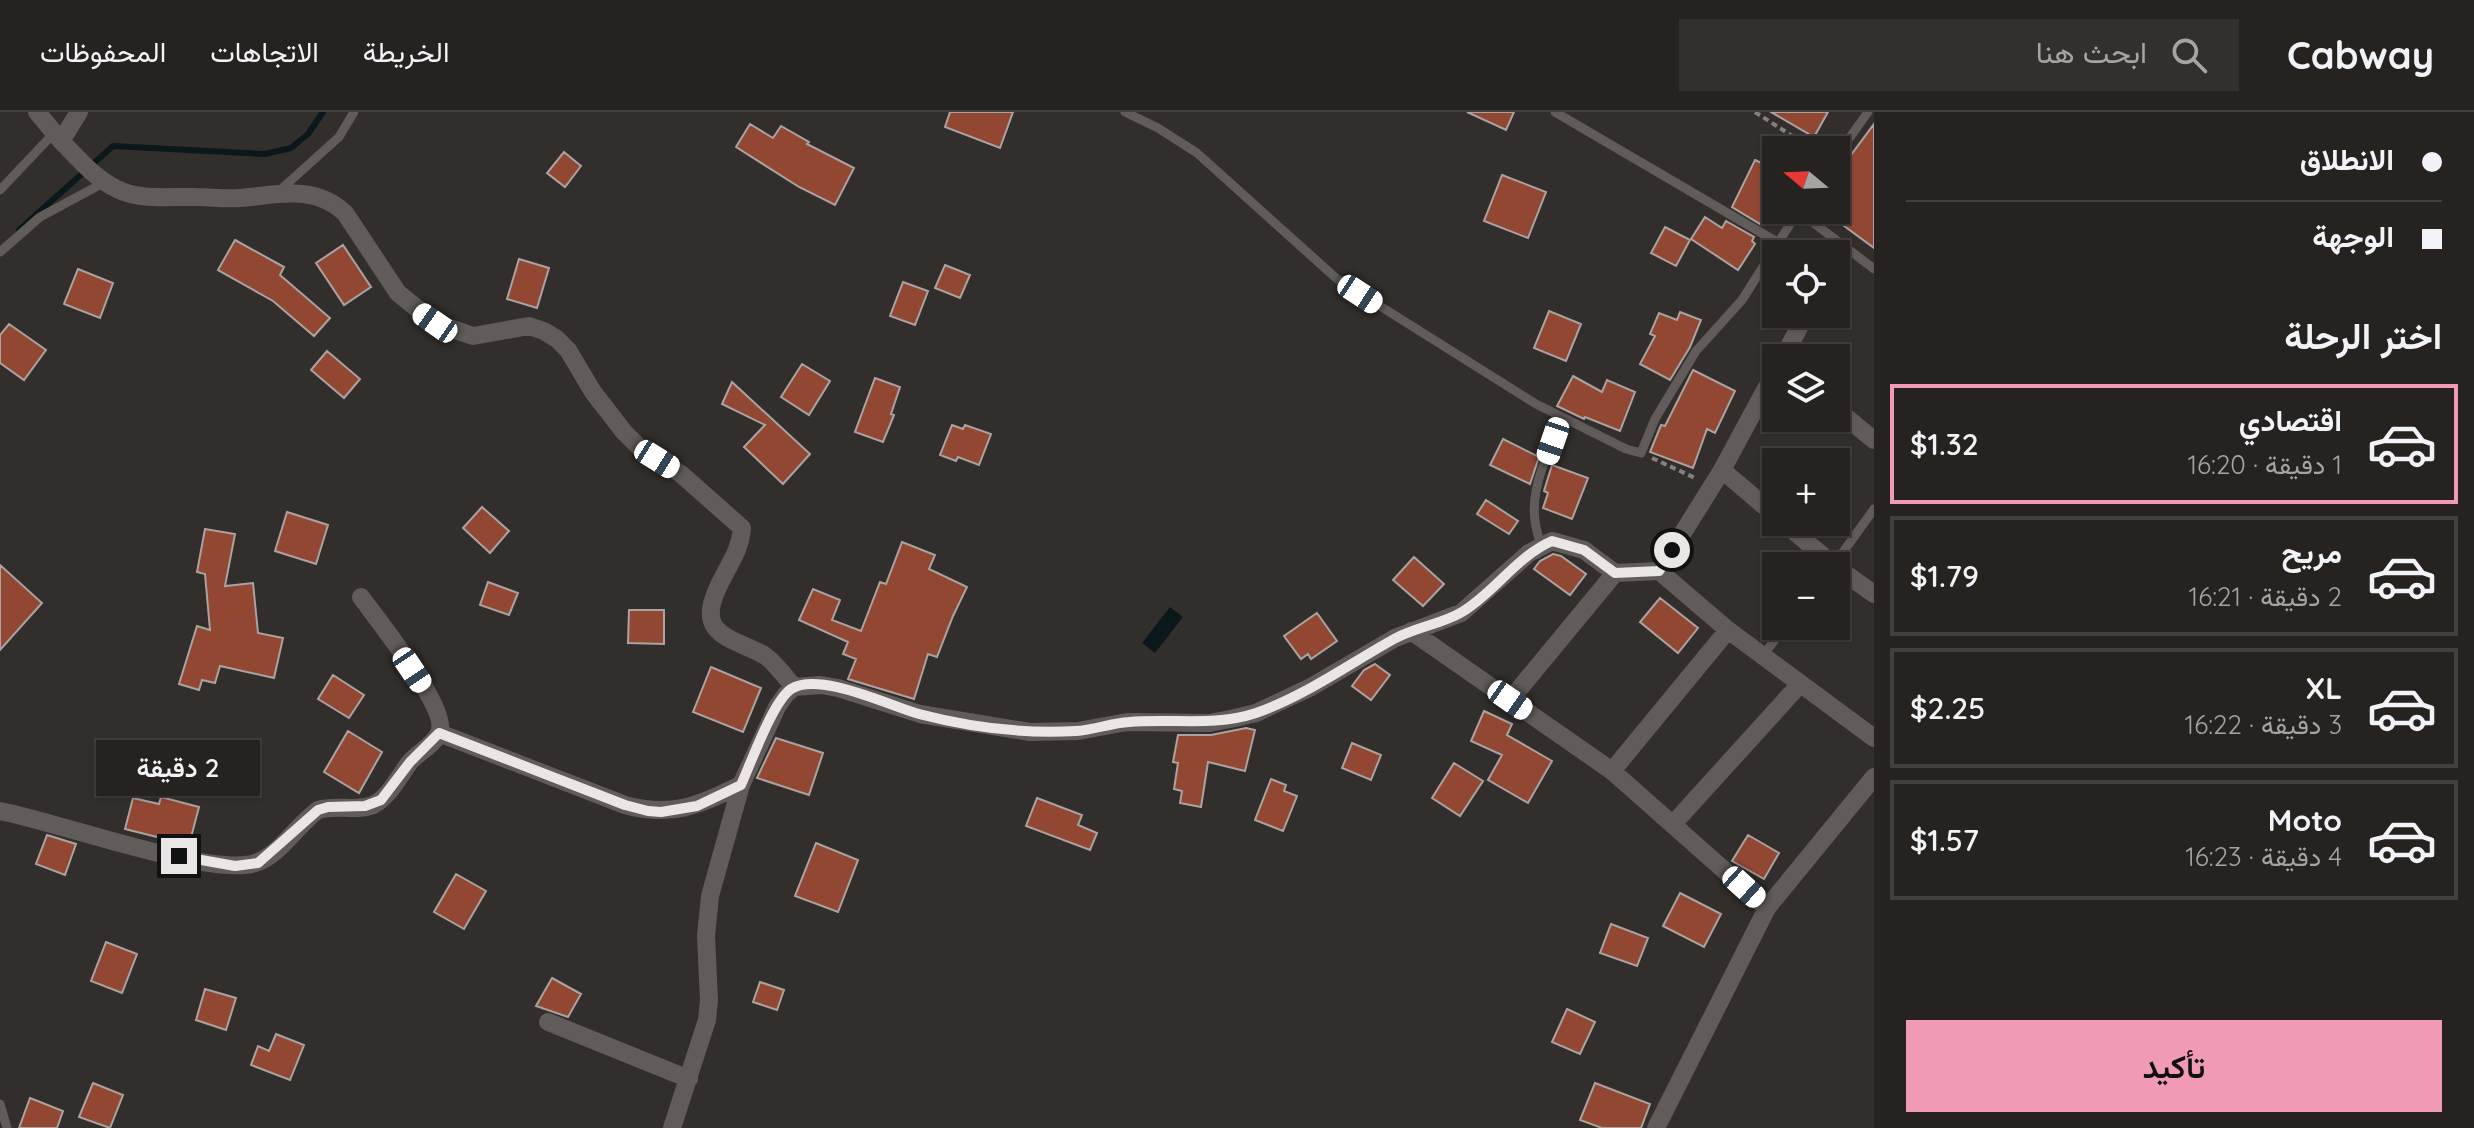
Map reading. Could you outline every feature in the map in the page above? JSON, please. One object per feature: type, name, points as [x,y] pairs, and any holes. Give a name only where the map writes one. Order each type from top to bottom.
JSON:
[{"type":"street","points":[[37,112],[101,180],[128,193],[170,198],[238,198],[278,192],[302,193],[335,203],[398,293],[435,323],[473,336],[529,326],[557,339],[568,350],[593,392],[624,432],[639,447],[681,474],[742,528],[736,557],[716,590],[709,613],[711,622],[730,640],[767,657],[794,687]]},
{"type":"street","points":[[61,141],[79,112]]},
{"type":"street","points":[[1659,571],[1722,470],[1762,396]]},
{"type":"street","points":[[1850,420],[1874,440]]},
{"type":"street","points":[[1722,470],[1762,504]]},
{"type":"street","points":[[1799,536],[1818,552]]},
{"type":"street","points":[[672,1128],[707,1020],[706,936],[710,896],[741,785],[777,707],[794,687],[821,685],[838,688],[920,714],[1030,732],[1078,731],[1127,722],[1209,723],[1256,713],[1311,687],[1411,631],[1461,613],[1529,553],[1552,541],[1573,545],[1599,559],[1615,573],[1659,571],[1728,630],[1874,738]]},
{"type":"street","points":[[1510,700],[1615,573]]},
{"type":"street","points":[[1850,577],[1874,594]]},
{"type":"street","points":[[0,811],[208,863],[235,866],[258,863],[318,810],[365,806],[381,800],[410,762],[439,733],[439,713],[361,597]]},
{"type":"street","points":[[1612,771],[1728,630]]},
{"type":"street","points":[[1411,631],[1612,771],[1767,908]]},
{"type":"street","points":[[1674,823],[1800,684]]},
{"type":"street","points":[[439,733],[625,805],[648,811],[697,806],[741,785]]},
{"type":"street","points":[[1656,1128],[1767,908],[1874,777]]},
{"type":"street","points":[[548,1022],[689,1079]]},
{"type":"lane","points":[[278,192],[339,137],[354,112]]},
{"type":"lane","points":[[1125,112],[1158,128],[1197,153],[1337,279],[1564,420],[1641,453],[1655,419],[1696,351],[1742,300],[1762,267]]},
{"type":"lane","points":[[1555,112],[1774,240]]},
{"type":"lane","points":[[1850,137],[1868,112]]},
{"type":"lane","points":[[0,190],[61,141]]},
{"type":"lane","points":[[0,252],[40,217],[101,180]]},
{"type":"lane","points":[[1812,224],[1827,240]]},
{"type":"lane","points":[[1850,257],[1874,269]]},
{"type":"lane","points":[[1541,546],[1534,519],[1538,487],[1553,441],[1564,420]]},
{"type":"lane","points":[[1844,552],[1874,509]]},
{"type":"lane","points":[[1763,655],[1775,640]]},
{"type":"lane","points":[[0,1104],[7,1128]]},
{"type":"path","points":[[1755,112],[1792,136]]},
{"type":"path","points":[[1641,453],[1711,486]]},
{"type":"shaded area","points":[[1170,607],[1183,617],[1155,653],[1142,643]]},
{"type":"building","points":[[950,112],[1013,112],[1000,148],[945,127]]},
{"type":"building","points":[[1467,112],[1514,112],[1506,130]]},
{"type":"building","points":[[1771,112],[1828,112],[1812,136]]},
{"type":"building","points":[[750,124],[773,138],[781,126],[809,142],[807,144],[854,168],[835,205],[799,187],[736,147]]},
{"type":"building","points":[[1874,124],[1874,248],[1841,224],[1850,224],[1850,156]]},
{"type":"building","points":[[564,152],[581,166],[565,187],[547,173]]},
{"type":"building","points":[[1755,160],[1762,163],[1760,224],[1732,207]]},
{"type":"building","points":[[1502,175],[1546,192],[1528,238],[1484,221]]},
{"type":"building","points":[[1705,217],[1722,228],[1726,221],[1754,237],[1752,241],[1755,244],[1738,270],[1691,239]]},
{"type":"building","points":[[1665,227],[1690,240],[1676,266],[1651,253]]},
{"type":"building","points":[[235,240],[284,267],[280,275],[330,318],[314,336],[273,301],[218,270]]},
{"type":"building","points":[[343,245],[371,287],[344,305],[316,263]]},
{"type":"building","points":[[519,259],[549,268],[537,308],[507,299]]},
{"type":"building","points":[[945,265],[970,275],[960,298],[935,288]]},
{"type":"building","points":[[78,269],[113,283],[100,318],[64,304]]},
{"type":"building","points":[[903,282],[928,291],[915,325],[890,316]]},
{"type":"building","points":[[1549,311],[1581,324],[1566,361],[1534,348]]},
{"type":"building","points":[[1680,312],[1701,320],[1690,347],[1670,380],[1640,364],[1655,336],[1650,334],[1659,313],[1677,320]]},
{"type":"building","points":[[9,324],[46,350],[24,380],[0,363],[0,335]]},
{"type":"building","points":[[327,351],[360,379],[344,398],[311,370]]},
{"type":"building","points":[[802,364],[830,381],[809,415],[781,397]]},
{"type":"building","points":[[1693,370],[1735,391],[1715,433],[1707,429],[1693,468],[1650,452],[1661,425],[1665,426]]},
{"type":"building","points":[[1573,376],[1602,392],[1607,380],[1635,392],[1620,431],[1557,406]]},
{"type":"building","points":[[875,378],[900,387],[891,414],[894,415],[883,442],[855,432]]},
{"type":"building","points":[[732,382],[810,454],[783,484],[744,447],[765,425],[722,404]]},
{"type":"building","points":[[952,425],[963,429],[965,425],[991,434],[979,465],[958,457],[956,461],[940,455]]},
{"type":"building","points":[[1503,439],[1539,457],[1530,484],[1490,465]]},
{"type":"building","points":[[1552,465],[1588,478],[1572,519],[1543,508],[1548,493],[1544,491]]},
{"type":"building","points":[[1486,500],[1518,521],[1509,534],[1477,514]]},
{"type":"building","points":[[482,507],[509,531],[490,553],[463,528]]},
{"type":"building","points":[[287,512],[328,525],[316,564],[275,551]]},
{"type":"building","points":[[205,529],[235,534],[225,586],[253,583],[258,633],[283,638],[274,678],[220,666],[215,683],[202,680],[199,690],[179,684],[197,626],[210,630],[205,574],[197,572]]},
{"type":"building","points":[[902,542],[935,555],[929,569],[967,587],[937,657],[928,654],[914,699],[848,679],[856,659],[843,654],[848,642],[799,620],[813,589],[840,600],[832,620],[861,631],[880,582],[886,584]]},
{"type":"building","points":[[1553,554],[1561,556],[1586,574],[1570,595],[1534,569],[1540,561]]},
{"type":"building","points":[[1414,557],[1444,584],[1423,606],[1393,580]]},
{"type":"building","points":[[0,565],[42,603],[0,650]]},
{"type":"building","points":[[488,582],[518,593],[509,615],[480,605]]},
{"type":"building","points":[[1660,598],[1698,628],[1678,653],[1640,622]]},
{"type":"building","points":[[629,610],[664,610],[664,644],[628,643]]},
{"type":"building","points":[[1317,613],[1337,641],[1311,659],[1308,654],[1301,659],[1284,636]]},
{"type":"building","points":[[1375,664],[1390,675],[1371,700],[1352,686],[1364,670]]},
{"type":"building","points":[[711,667],[761,688],[743,732],[693,712]]},
{"type":"building","points":[[333,675],[364,695],[349,718],[318,699]]},
{"type":"building","points":[[1484,711],[1512,724],[1507,735],[1552,761],[1528,803],[1488,780],[1502,755],[1471,741]]},
{"type":"building","points":[[1246,728],[1255,730],[1245,771],[1208,762],[1201,807],[1180,803],[1182,791],[1174,789],[1178,763],[1173,762],[1178,735],[1211,735]]},
{"type":"building","points":[[348,731],[382,752],[359,793],[324,772]]},
{"type":"building","points":[[776,738],[823,753],[809,795],[757,778]]},
{"type":"building","points":[[1352,743],[1381,755],[1371,780],[1342,768]]},
{"type":"building","points":[[1454,763],[1483,781],[1460,816],[1432,798]]},
{"type":"building","points":[[1271,779],[1286,785],[1284,791],[1297,796],[1283,831],[1255,820]]},
{"type":"building","points":[[161,797],[199,807],[189,845],[125,829],[133,798],[159,804]]},
{"type":"building","points":[[1037,798],[1082,815],[1078,825],[1097,833],[1090,850],[1026,826]]},
{"type":"building","points":[[47,835],[76,844],[65,875],[36,864]]},
{"type":"building","points":[[1748,835],[1779,853],[1764,879],[1732,861]]},
{"type":"building","points":[[816,843],[858,860],[838,912],[795,896]]},
{"type":"building","points":[[456,874],[486,891],[464,929],[434,912]]},
{"type":"building","points":[[1680,893],[1721,914],[1704,947],[1663,926]]},
{"type":"building","points":[[1611,924],[1648,938],[1637,966],[1600,953]]},
{"type":"building","points":[[106,942],[137,954],[122,993],[91,981]]},
{"type":"building","points":[[552,978],[581,994],[568,1017],[536,1006]]},
{"type":"building","points":[[760,982],[784,990],[777,1010],[753,1002]]},
{"type":"building","points":[[205,989],[236,998],[226,1030],[196,1020]]},
{"type":"building","points":[[1567,1009],[1595,1022],[1580,1054],[1552,1042]]},
{"type":"building","points":[[276,1034],[304,1045],[290,1080],[251,1065],[258,1046],[269,1051]]},
{"type":"building","points":[[93,1083],[123,1095],[110,1128],[79,1117]]},
{"type":"building","points":[[1595,1083],[1650,1104],[1641,1128],[1602,1128],[1580,1120]]},
{"type":"building","points":[[30,1098],[63,1111],[57,1128],[19,1128]]},
{"type":"waterway","points":[[19,230],[113,146],[265,154],[291,148],[308,134],[323,112]]},
{"type":"route","points":[[179,856],[235,866],[258,863],[318,810],[328,807],[353,808],[381,800],[410,762],[439,733],[625,805],[661,812],[697,806],[741,785],[777,707],[794,687],[805,685],[838,688],[920,714],[1030,732],[1078,731],[1127,722],[1166,720],[1209,723],[1235,718],[1256,713],[1311,687],[1395,638],[1461,613],[1529,553],[1552,541],[1584,550],[1615,573],[1659,571],[1672,550]]}]
